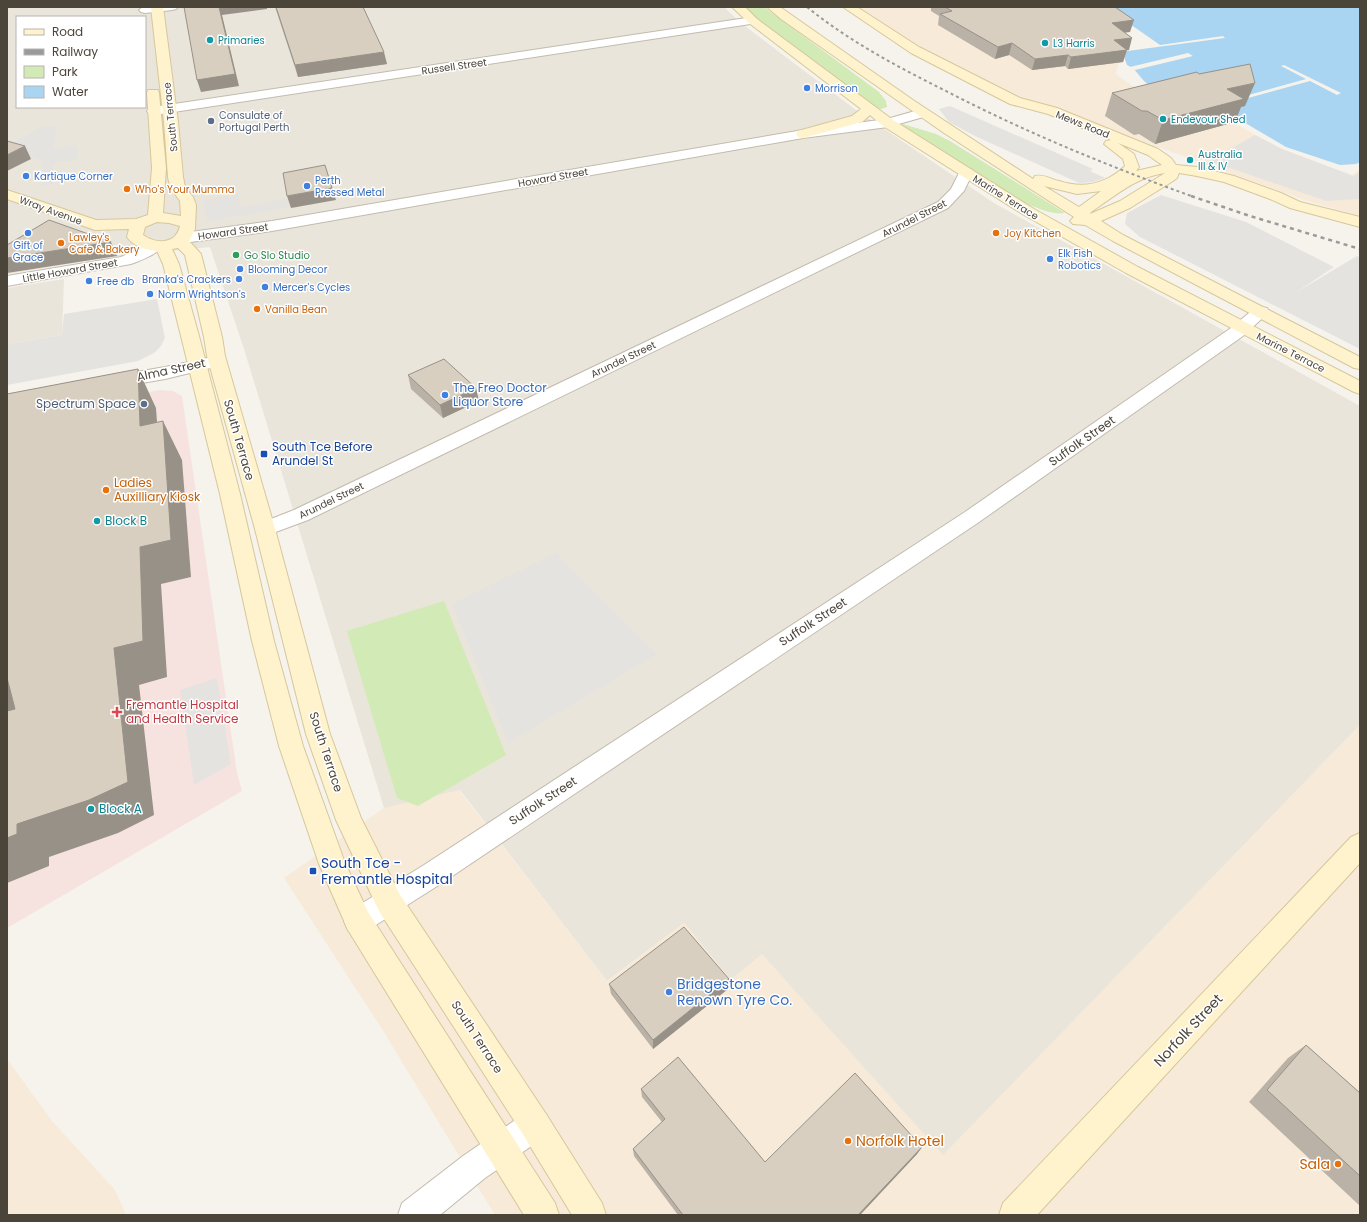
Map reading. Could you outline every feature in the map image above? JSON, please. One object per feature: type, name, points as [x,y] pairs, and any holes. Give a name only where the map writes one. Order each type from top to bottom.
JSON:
[{"type":"street","points":[[148,44],[151,8],[172,7]]},
{"type":"street","name":"Marine Terrace","points":[[738,7],[753,21],[868,109],[1029,212],[1132,270],[1360,388]]},
{"type":"street","name":"Marine Terrace","points":[[773,7],[922,113],[988,157],[1118,238],[1360,364]]},
{"type":"street","name":"Mews Road","points":[[849,7],[915,50],[1029,106],[1052,111],[1153,152],[1164,158],[1172,173]]},
{"type":"street","name":"South Terrace","points":[[151,8],[168,109],[177,186],[186,198],[189,205],[169,240],[171,264],[265,529],[318,734],[349,820],[389,902],[535,1125],[590,1215]]},
{"type":"street","name":"Russell Street","points":[[154,111],[753,21]]},
{"type":"street","name":"South Terrace","points":[[152,81],[159,168],[155,218]]},
{"type":"street","points":[[1029,106],[1038,113],[1111,144],[1172,173]]},
{"type":"street","points":[[804,134],[857,119],[868,109]]},
{"type":"street","name":"Howard Street","points":[[169,240],[272,226],[804,134],[888,123],[922,113]]},
{"type":"street","points":[[1084,217],[1086,204],[1132,167],[1129,157],[1111,144]]},
{"type":"street","points":[[988,157],[1068,189],[1094,189],[1116,180]]},
{"type":"street","points":[[1132,270],[1126,262],[1079,231],[1078,227],[1084,217],[1138,176],[1151,171],[1172,173],[1219,185],[1267,200],[1295,205],[1360,222]]},
{"type":"street","points":[[1029,212],[1050,217],[1084,217],[1112,211],[1172,173],[1198,171],[1222,177],[1274,195],[1295,205]]},
{"type":"street","name":"Arundel Street","points":[[265,529],[315,508],[943,205],[957,192],[966,172]]},
{"type":"street","name":"Wray Avenue","points":[[7,194],[95,225],[139,224],[155,218]]},
{"type":"street","points":[[1112,211],[1110,221],[1118,238]]},
{"type":"street","points":[[139,224],[135,232],[135,237],[169,240],[175,219],[155,218]]},
{"type":"street","name":"Wray Avenue","points":[[95,225],[99,232],[113,237],[169,240]]},
{"type":"street","name":"Little Howard Street","points":[[7,281],[125,261],[169,240]]},
{"type":"street","name":"Suffolk Street","points":[[358,921],[972,517],[1243,328],[1261,312]]},
{"type":"street","name":"South Terrace","points":[[207,363],[230,494],[263,641],[291,746],[332,864],[358,921],[543,1215]]},
{"type":"street","name":"Alma Street","points":[[97,385],[165,373],[207,363]]},
{"type":"street","name":"Norfolk Street","points":[[1028,1210],[1360,845]]},
{"type":"street","points":[[414,1215],[535,1125]]},
{"type":"shaded area","points":[[7,7],[724,7],[741,23],[856,110],[994,203],[1360,406],[1360,725],[943,1156],[762,955],[731,980],[684,923],[607,981],[460,790],[420,812],[384,808],[244,349],[210,247],[111,257],[7,274]]},
{"type":"shaded area","points":[[841,7],[1047,7],[1119,61],[1116,74],[1148,97],[1172,89],[1281,149],[1351,176],[1360,169],[1360,216],[1307,201],[1025,99]]},
{"type":"shaded area","points":[[950,106],[1093,169],[1090,171],[1105,178],[1093,182],[1079,183],[975,136],[949,122],[939,109]]},
{"type":"shaded area","points":[[44,126],[56,126],[54,148],[77,145],[77,160],[53,163],[53,184],[42,186],[43,161],[7,149],[7,145]]},
{"type":"shaded area","points":[[1255,135],[1282,149],[1354,176],[1360,172],[1360,199],[1326,201],[1209,161]]},
{"type":"shaded area","points":[[238,194],[241,207],[288,198],[291,207],[207,222],[203,200]]},
{"type":"shaded area","points":[[1161,195],[1246,222],[1334,267],[1295,293],[1357,256],[1360,258],[1360,349],[1140,237],[1125,224],[1127,213]]},
{"type":"shaded area","points":[[64,279],[62,335],[7,344],[7,288]]},
{"type":"shaded area","points":[[157,299],[165,338],[161,346],[154,353],[138,361],[7,385],[7,344],[62,335],[64,314]]},
{"type":"shaded area","name":"Fremantle Hospital and Health Service","points":[[160,390],[173,391],[182,396],[237,773],[242,791],[7,928],[7,419]]},
{"type":"shaded area","points":[[556,553],[657,654],[508,743],[452,604]]},
{"type":"shaded area","points":[[217,678],[231,764],[194,785],[180,690]]},
{"type":"shaded area","points":[[1360,725],[1360,1215],[495,1215],[382,1029],[284,878],[384,808],[459,790],[607,981],[684,923],[731,980],[762,954],[943,1155]]},
{"type":"shaded area","points":[[7,1059],[52,1121],[115,1190],[126,1215],[7,1215]]},
{"type":"green space","points":[[743,7],[764,7],[879,92],[886,101],[887,107],[881,109],[875,108]]},
{"type":"green space","points":[[903,124],[936,134],[950,141],[1065,213],[1052,213],[1045,211],[1011,196],[901,125]]},
{"type":"green space","points":[[444,601],[506,755],[418,806],[397,798],[347,631]]},
{"type":"water","points":[[1063,7],[1360,7],[1360,162],[1356,164],[1340,165],[1286,147],[1235,117],[1151,87],[1133,68],[1127,65],[1121,48]]},
{"type":"pier","points":[[1107,8],[1160,45],[1223,36],[1225,38],[1120,52]]},
{"type":"pier","points":[[1188,53],[1193,56],[1135,70],[1130,67]]},
{"type":"pier","points":[[1284,65],[1341,93],[1337,95],[1310,81],[1215,107],[1212,105],[1306,79],[1281,66]]},
{"type":"building","points":[[184,7],[219,7],[235,74],[197,80]]},
{"type":"building","points":[[276,7],[363,7],[384,52],[295,65]]},
{"type":"building","name":"L3 Harris","points":[[945,7],[1115,7],[1134,20],[1112,23],[1132,38],[1114,40],[1127,50],[1071,57],[1068,55],[1035,59],[1012,43],[998,47],[940,14],[952,11]]},
{"type":"building","points":[[1250,64],[1255,83],[1227,89],[1244,99],[1163,120],[1147,111],[1142,111],[1112,93],[1197,72],[1199,74]]},
{"type":"building","points":[[7,141],[25,146],[7,155]]},
{"type":"building","points":[[325,165],[332,188],[287,196],[283,173]]},
{"type":"building","points":[[49,220],[111,242],[7,258],[7,245]]},
{"type":"building","points":[[444,359],[476,388],[440,405],[408,375]]},
{"type":"building","name":"Block B","points":[[138,369],[140,426],[163,421],[171,540],[140,547],[143,641],[114,648],[128,782],[89,800],[17,824],[17,834],[7,838],[7,711],[15,709],[7,678],[7,394]]},
{"type":"building","name":"Bridgestone Renown Tyre Co.","points":[[684,927],[729,979],[653,1040],[609,984]]},
{"type":"building","points":[[1306,1045],[1360,1093],[1360,1176],[1267,1090]]},
{"type":"building","name":"Norfolk Hotel","points":[[678,1057],[765,1162],[855,1073],[922,1147],[858,1215],[683,1215],[633,1149],[665,1119],[641,1089]]},
{"type":"railway","points":[[807,7],[839,31],[873,52],[908,72],[974,105],[1067,148],[1194,197]]},
{"type":"railway","points":[[1191,196],[1250,216],[1360,249]]},
{"type":"place","name":"Primaries","points":[[210,40]]},
{"type":"place","name":"L3 Harris","points":[[1045,43]]},
{"type":"place","name":"Morrison","points":[[807,88]]},
{"type":"place","name":"Endevour Shed","points":[[1163,119]]},
{"type":"place","name":"Consulate of Portugal Perth","points":[[211,121]]},
{"type":"place","name":"Australia III & IV","points":[[1190,160]]},
{"type":"place","name":"Kartique Corner","points":[[26,176]]},
{"type":"place","name":"Perth Pressed Metal","points":[[307,186]]},
{"type":"place","name":"Who's Your Mumma","points":[[127,189]]},
{"type":"place","name":"Gift of Grace","points":[[28,233]]},
{"type":"place","name":"Joy Kitchen","points":[[996,233]]},
{"type":"place","name":"Lawley's Cafe & Bakery","points":[[61,243]]},
{"type":"place","name":"Go Slo Studio","points":[[236,255]]},
{"type":"place","name":"Elk Fish Robotics","points":[[1050,259]]},
{"type":"place","name":"Blooming Decor","points":[[240,269]]},
{"type":"place","name":"Branka's Crackers","points":[[239,279]]},
{"type":"place","name":"Free db","points":[[89,281]]},
{"type":"place","name":"Mercer's Cycles","points":[[265,287]]},
{"type":"place","name":"Norm Wrightson's","points":[[150,294]]},
{"type":"place","name":"Vanilla Bean","points":[[257,309]]},
{"type":"place","name":"The Freo Doctor Liquor Store","points":[[445,395]]},
{"type":"place","name":"Spectrum Space","points":[[144,404]]},
{"type":"place","name":"South Tce Before Arundel St","points":[[264,454]]},
{"type":"place","name":"Ladies Auxilliary Kiosk","points":[[106,490]]},
{"type":"place","name":"Block B","points":[[97,521]]},
{"type":"place","name":"Fremantle Hospital and Health Service","points":[[117,712]]},
{"type":"place","name":"Block A","points":[[91,809]]},
{"type":"place","name":"South Tce - Fremantle Hospital","points":[[313,871]]},
{"type":"place","name":"Bridgestone Renown Tyre Co.","points":[[669,992]]},
{"type":"place","name":"Norfolk Hotel","points":[[848,1141]]},
{"type":"place","name":"Sala","points":[[1338,1164]]}]
